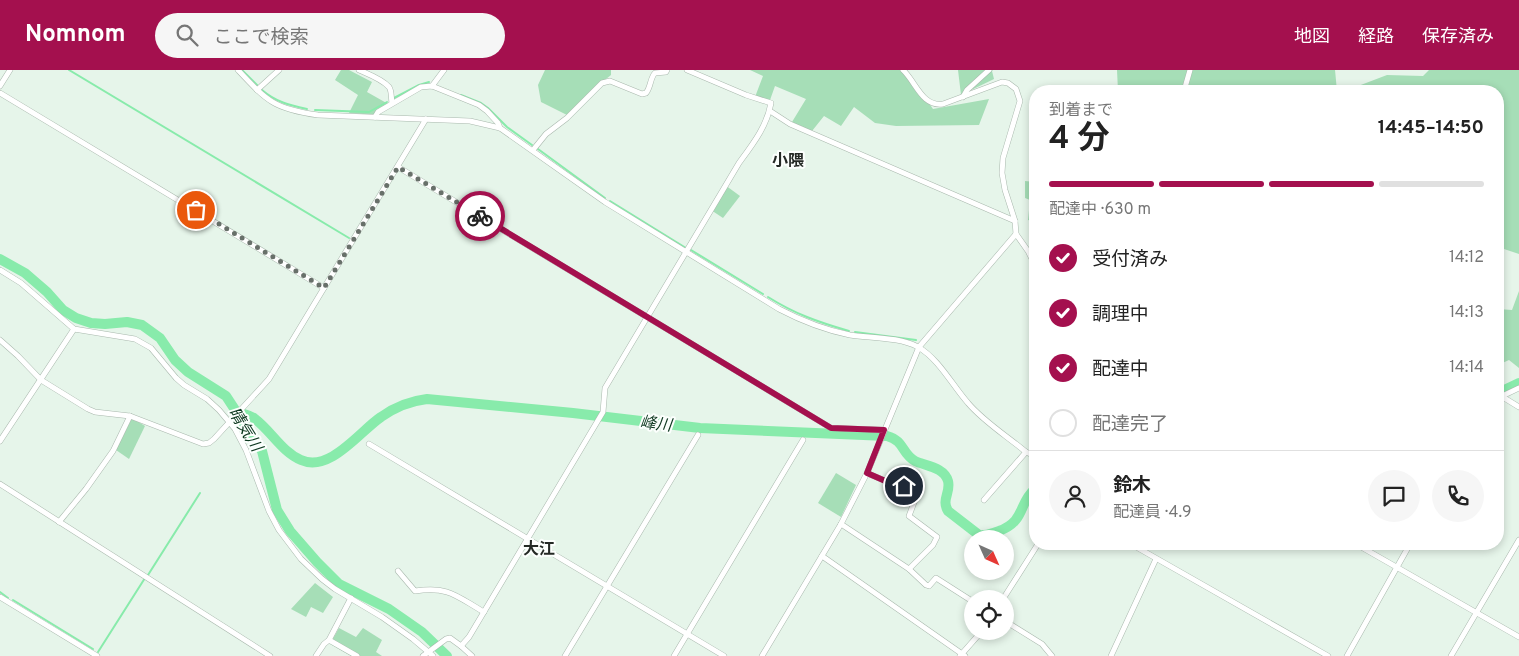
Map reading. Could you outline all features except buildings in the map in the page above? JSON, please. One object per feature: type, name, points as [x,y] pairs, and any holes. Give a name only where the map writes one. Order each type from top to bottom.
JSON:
[{"type":"street","points":[[0,86],[10,70]]},
{"type":"street","points":[[238,70],[272,103],[300,112],[318,115],[470,121],[500,128],[605,202],[779,310],[832,331],[906,342],[919,347],[944,372],[979,414],[1029,453]]},
{"type":"street","points":[[257,90],[279,70]]},
{"type":"street","points":[[359,70],[388,86],[392,103]]},
{"type":"street","points":[[432,86],[444,70]]},
{"type":"street","points":[[533,150],[546,134],[567,118],[602,83],[610,81],[642,94],[646,93],[650,88],[652,76],[667,70]]},
{"type":"street","points":[[461,646],[469,637],[604,412],[606,388],[739,163],[759,136],[770,111],[771,103],[746,96],[687,70]]},
{"type":"street","points":[[903,70],[929,103],[936,105],[1002,82],[1013,86],[1019,94],[1018,112],[1003,158],[1002,173],[1005,190],[1015,221],[1016,234],[1029,253]]},
{"type":"street","points":[[963,97],[967,90],[989,70]]},
{"type":"street","points":[[1186,85],[1190,70]]},
{"type":"street","points":[[375,117],[378,112],[421,87],[432,86],[479,105],[498,123],[500,128]]},
{"type":"street","points":[[0,93],[324,288]]},
{"type":"street","points":[[770,111],[790,124],[1015,221]]},
{"type":"street","points":[[0,340],[41,380],[88,409],[95,412],[130,416],[203,444],[209,443],[214,440],[269,379],[426,119]]},
{"type":"street","points":[[398,167],[831,428],[884,430]]},
{"type":"street","points":[[762,656],[841,524],[867,473],[919,347],[1016,234]]},
{"type":"street","points":[[0,270],[21,283],[74,329],[124,336],[143,343],[159,356],[184,384],[207,399],[230,421],[246,450],[269,511],[300,559],[322,579],[382,617],[431,653]]},
{"type":"street","points":[[0,441],[74,329]]},
{"type":"street","points":[[1504,395],[1519,388]]},
{"type":"street","points":[[1504,400],[1519,408]]},
{"type":"street","points":[[59,522],[86,489],[113,451],[130,416]]},
{"type":"street","points":[[565,656],[698,435]]},
{"type":"street","points":[[674,656],[803,440]]},
{"type":"street","points":[[369,444],[724,656]]},
{"type":"street","points":[[984,500],[1026,452]]},
{"type":"street","points":[[867,473],[890,483],[919,490],[909,516],[937,537],[933,545],[910,569]]},
{"type":"street","points":[[0,484],[270,656]]},
{"type":"street","points":[[841,524],[910,569],[926,585],[929,586],[936,578],[964,596]]},
{"type":"street","points":[[1451,656],[1519,540]]},
{"type":"street","points":[[1009,590],[1034,550]]},
{"type":"street","points":[[1141,550],[1328,656]]},
{"type":"street","points":[[1367,550],[1519,637]]},
{"type":"street","points":[[1347,656],[1407,550]]},
{"type":"street","points":[[822,556],[962,655],[974,640]]},
{"type":"street","points":[[1111,656],[1156,559]]},
{"type":"street","points":[[398,571],[415,591],[433,588],[446,590],[484,612]]},
{"type":"street","points":[[0,598],[97,656]]},
{"type":"street","points":[[316,656],[329,640],[351,598]]},
{"type":"street","points":[[1014,627],[1042,644],[1052,656]]},
{"type":"street","points":[[423,656],[431,653],[446,638],[450,638],[472,656]]},
{"type":"street","points":[[329,640],[357,656]]},
{"type":"green space","points":[[341,70],[349,70],[372,82],[367,92],[390,105],[377,115],[349,113],[358,95],[335,80]]},
{"type":"green space","points":[[545,70],[611,70],[611,75],[591,91],[567,115],[541,102],[538,85]]},
{"type":"green space","points":[[750,70],[906,70],[933,109],[989,99],[979,125],[896,126],[875,123],[854,107],[841,126],[824,116],[812,131],[792,122],[806,99],[775,86],[770,100],[755,97],[763,76]]},
{"type":"green space","points":[[958,70],[993,70],[994,79],[961,95]]},
{"type":"green space","points":[[1117,70],[1335,70],[1336,85],[1118,85]]},
{"type":"green space","points":[[1429,70],[1519,70],[1519,254],[1504,249],[1504,85],[1361,85],[1387,75],[1423,76]]},
{"type":"green space","points":[[1025,181],[1029,181],[1029,200],[1025,198]]},
{"type":"green space","points":[[725,185],[740,196],[723,218],[711,210]]},
{"type":"green space","points":[[1519,291],[1519,368],[1509,360],[1504,362],[1504,309],[1512,310]]},
{"type":"green space","points":[[132,418],[145,426],[129,459],[116,450]]},
{"type":"green space","points":[[836,473],[856,485],[841,517],[818,503]]},
{"type":"green space","points":[[315,583],[333,597],[323,613],[311,607],[306,617],[291,609]]},
{"type":"green space","points":[[339,628],[356,637],[363,628],[382,640],[376,652],[382,656],[351,656],[330,644]]},
{"type":"waterway","points":[[69,70],[349,238]]},
{"type":"waterway","points":[[242,70],[257,85]]},
{"type":"waterway","points":[[394,98],[429,82]]},
{"type":"waterway","points":[[262,90],[283,102],[307,109]]},
{"type":"waterway","points":[[461,95],[481,103],[507,127],[532,145]]},
{"type":"waterway","points":[[315,110],[369,112],[387,102]]},
{"type":"waterway","points":[[538,149],[605,198]]},
{"type":"waterway","points":[[610,201],[686,248]]},
{"type":"waterway","points":[[691,250],[763,294]]},
{"type":"waterway","name":"晴気川","points":[[0,259],[25,273],[47,292],[63,310],[76,318],[91,323],[127,322],[142,325],[160,338],[175,360],[188,372],[226,396],[262,451],[277,510],[290,531],[339,584],[389,609],[422,632],[447,656]]},
{"type":"waterway","points":[[768,297],[807,317],[849,331]]},
{"type":"waterway","points":[[855,332],[916,340]]},
{"type":"waterway","name":"峰川","points":[[1504,390],[1519,383]]},
{"type":"waterway","name":"峰川","points":[[238,412],[253,418],[261,424],[288,452],[301,460],[312,462],[323,461],[334,456],[373,423],[392,410],[409,403],[427,399],[573,413],[700,428],[887,436],[897,441],[915,461],[939,470],[946,476],[949,485],[945,503],[948,511],[979,535],[987,535],[1008,527],[1018,517],[1029,496]]},
{"type":"waterway","points":[[148,575],[200,493]]},
{"type":"waterway","points":[[98,652],[145,578]]},
{"type":"waterway","points":[[0,592],[8,598]]},
{"type":"waterway","points":[[13,600],[93,649]]},
{"type":"way so far","points":[[196,210],[324,288],[398,167],[480,216]]},
{"type":"district","name":"小隈","points":[[788,160]]},
{"type":"district","name":"大江","points":[[539,548]]},
{"type":"route","points":[[480,216],[831,428],[884,430],[867,473],[890,483],[904,486]]}]
